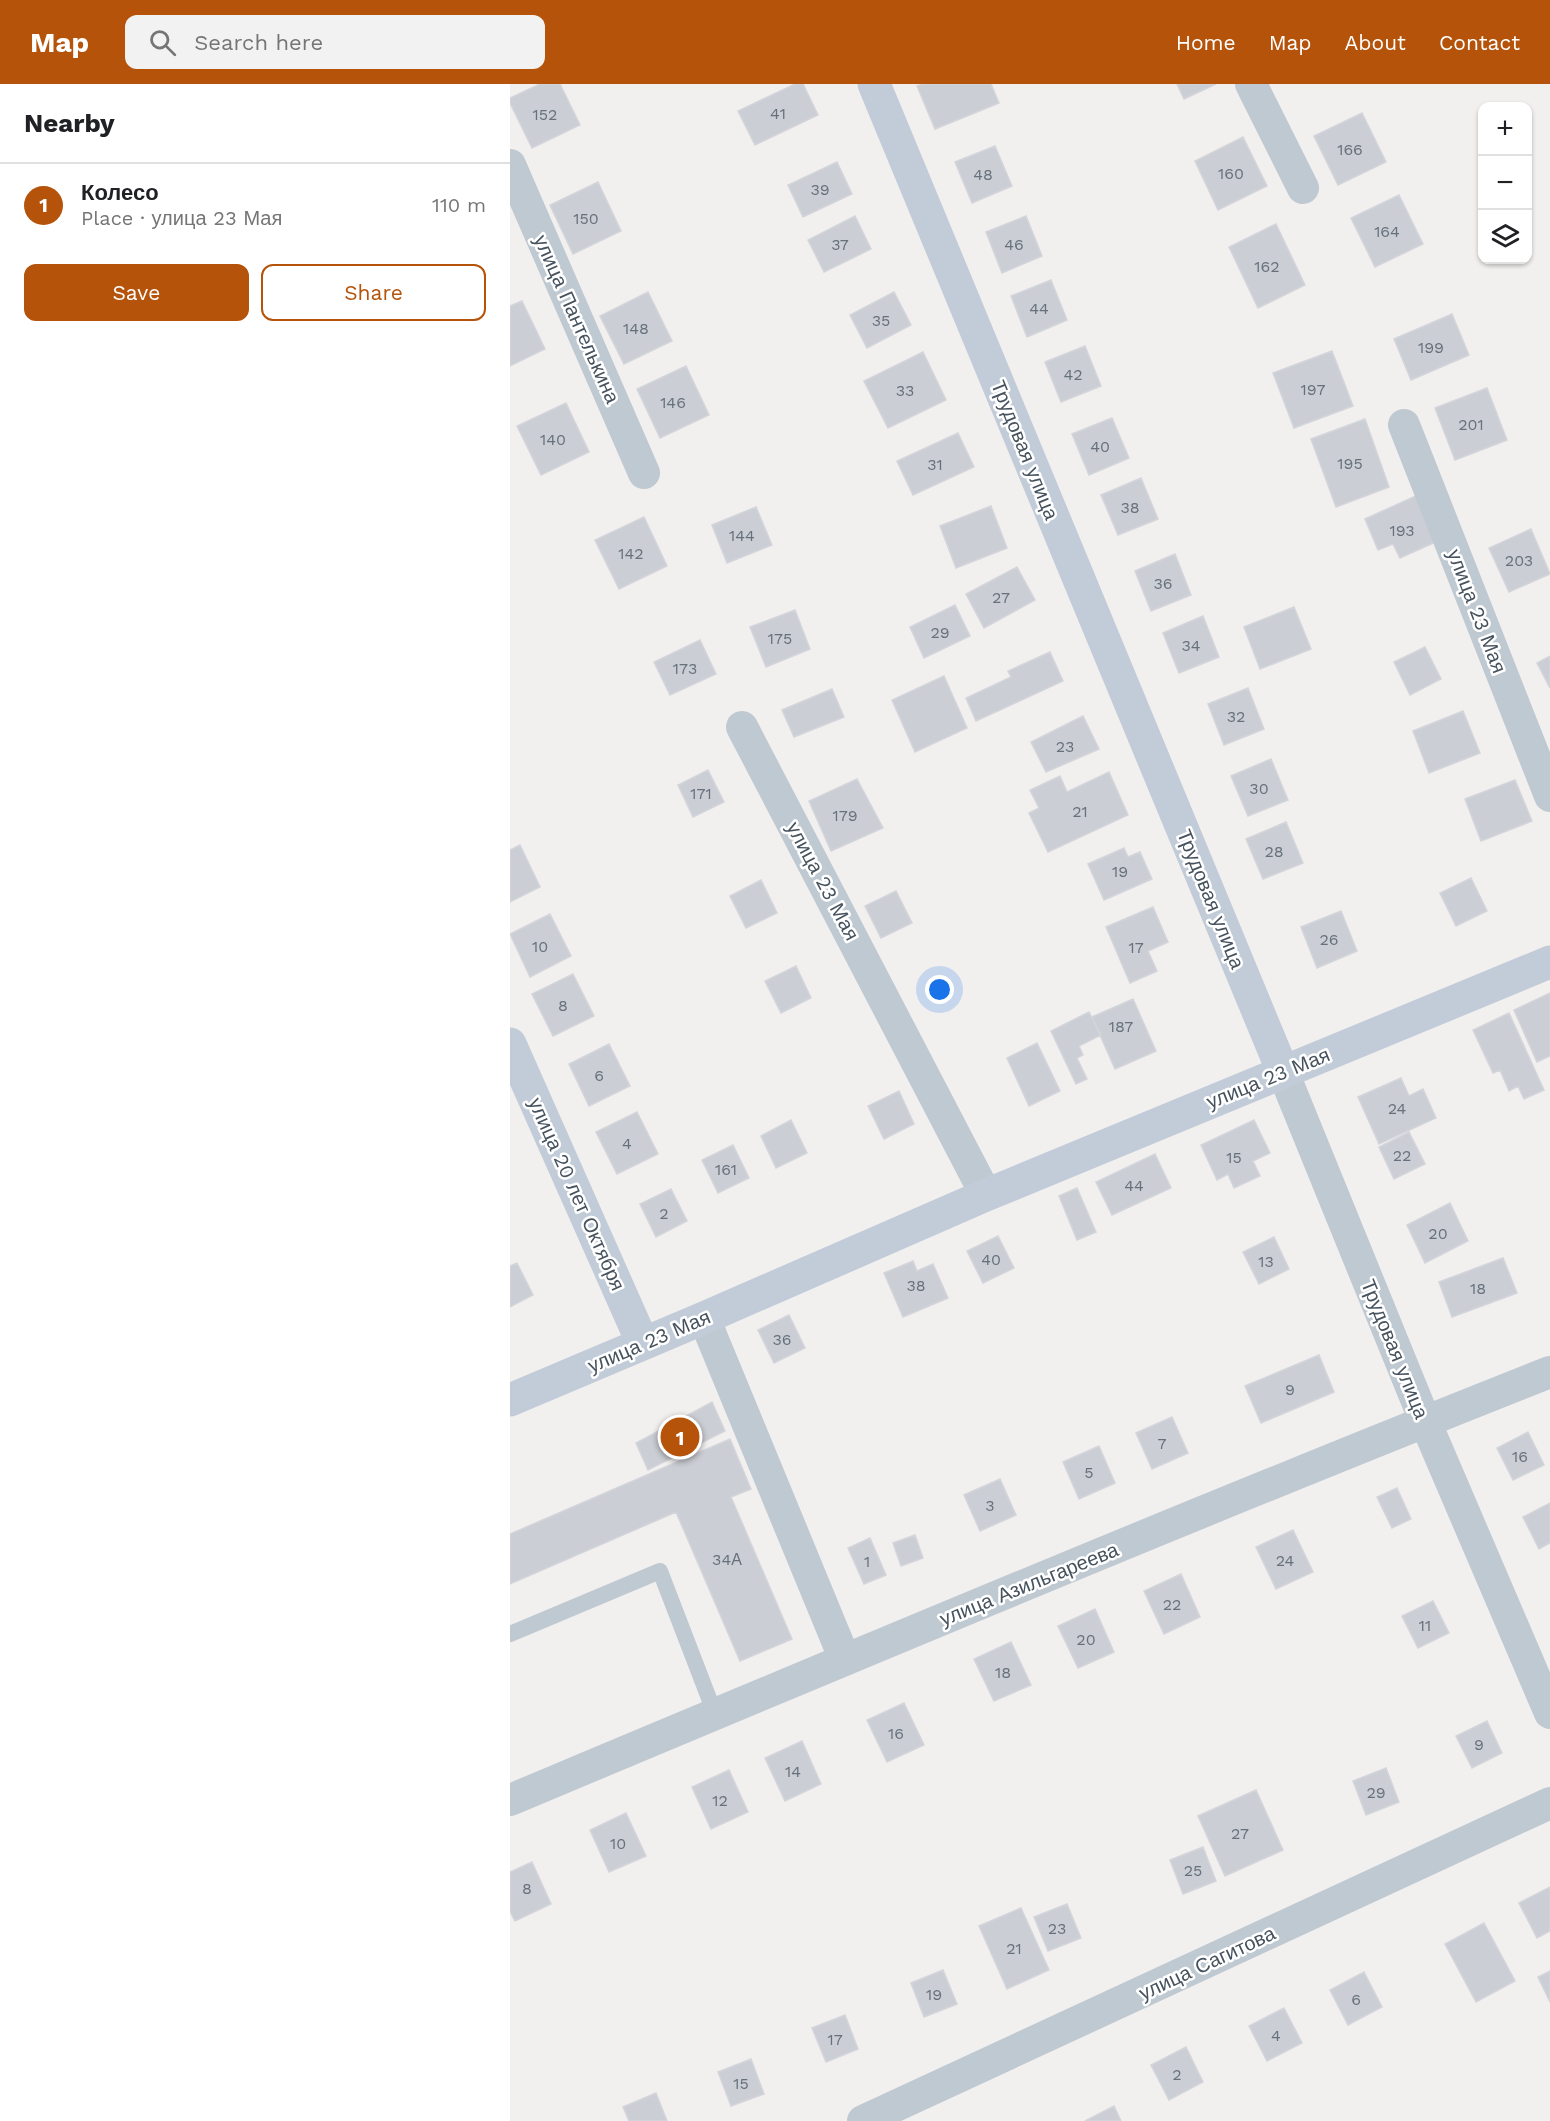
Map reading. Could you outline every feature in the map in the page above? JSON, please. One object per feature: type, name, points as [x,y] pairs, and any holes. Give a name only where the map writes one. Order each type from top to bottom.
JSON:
[{"type":"main road","name":"Трудовая улица","points":[[874,84],[1283,1072]]},
{"type":"main road","name":"улица 23 Мая","points":[[510,1400],[986,1195],[1550,962]]},
{"type":"main road","name":"улица 20 лет Октября","points":[[510,1044],[643,1344]]},
{"type":"street","points":[[1251,84],[1303,188]]},
{"type":"street","name":"улица Пантелькина","points":[[510,165],[644,473]]},
{"type":"street","name":"улица 23 Мая","points":[[1404,425],[1550,796]]},
{"type":"street","name":"улица 23 Мая","points":[[742,727],[986,1195]]},
{"type":"street","name":"Трудовая улица","points":[[1283,1072],[1425,1421],[1550,1713]]},
{"type":"street","points":[[704,1318],[845,1660]]},
{"type":"street","name":"улица Азильгареева","points":[[510,1800],[1550,1371]]},
{"type":"street","name":"улица Сагитова","points":[[880,2118],[1550,1803]]},
{"type":"lane","points":[[510,1634],[660,1571],[715,1714]]},
{"type":"building","points":[[540,84],[560,84],[580,125],[532,148],[510,103],[510,98]]},
{"type":"building","points":[[795,84],[803,84],[818,115],[755,145],[738,111]]},
{"type":"building","points":[[923,84],[991,84],[999,103],[935,129],[917,86]]},
{"type":"building","points":[[1177,84],[1216,84],[1184,99]]},
{"type":"building","points":[[1362,113],[1386,162],[1338,185],[1314,136]]},
{"type":"building","points":[[1243,137],[1267,186],[1218,210],[1195,161]]},
{"type":"building","points":[[995,146],[1012,186],[972,203],[955,162]]},
{"type":"building","points":[[837,162],[852,194],[803,217],[788,185]]},
{"type":"building","points":[[598,182],[621,231],[573,254],[550,205]]},
{"type":"building","points":[[1399,195],[1423,244],[1375,267],[1351,218]]},
{"type":"building","points":[[855,216],[871,249],[824,272],[808,240]]},
{"type":"building","points":[[1026,216],[1042,256],[1002,273],[986,232]]},
{"type":"building","points":[[1276,224],[1305,285],[1258,308],[1229,247]]},
{"type":"building","points":[[1051,280],[1067,320],[1027,337],[1011,296]]},
{"type":"building","points":[[648,292],[672,341],[624,364],[600,316]]},
{"type":"building","points":[[894,292],[911,325],[867,348],[850,315]]},
{"type":"building","points":[[522,301],[545,349],[510,366],[510,306]]},
{"type":"building","points":[[1452,314],[1469,355],[1411,380],[1394,339]]},
{"type":"building","points":[[1085,346],[1101,386],[1061,402],[1045,362]]},
{"type":"building","points":[[1332,351],[1353,406],[1294,428],[1273,373]]},
{"type":"building","points":[[923,352],[946,400],[888,428],[864,381]]},
{"type":"building","points":[[686,366],[709,415],[660,438],[637,389]]},
{"type":"building","points":[[1487,388],[1507,440],[1455,460],[1435,408]]},
{"type":"building","points":[[566,403],[589,452],[541,475],[517,426]]},
{"type":"building","points":[[1112,418],[1129,458],[1089,475],[1072,434]]},
{"type":"building","points":[[1365,419],[1389,487],[1336,507],[1311,439]]},
{"type":"building","points":[[958,433],[974,467],[913,495],[897,461]]},
{"type":"building","points":[[1141,478],[1158,519],[1118,535],[1101,495]]},
{"type":"building","points":[[1420,494],[1440,540],[1400,558],[1393,544],[1378,550],[1365,519]]},
{"type":"building","points":[[991,506],[1007,548],[956,568],[940,526]]},
{"type":"building","points":[[756,507],[772,545],[727,563],[712,525]]},
{"type":"building","points":[[644,517],[667,566],[619,589],[595,540]]},
{"type":"building","points":[[1531,529],[1550,574],[1509,592],[1489,548]]},
{"type":"building","points":[[1175,554],[1191,595],[1151,611],[1135,571]]},
{"type":"building","points":[[1017,567],[1035,600],[984,628],[966,594]]},
{"type":"building","points":[[955,605],[970,636],[924,658],[910,627]]},
{"type":"building","points":[[1294,607],[1311,649],[1260,669],[1244,627]]},
{"type":"building","points":[[795,610],[810,649],[766,667],[750,627]]},
{"type":"building","points":[[1203,616],[1219,657],[1179,673],[1163,633]]},
{"type":"building","points":[[700,640],[716,674],[670,695],[654,662]]},
{"type":"building","points":[[1425,647],[1441,679],[1410,695],[1394,662]]},
{"type":"building","points":[[1050,652],[1063,681],[976,721],[966,698],[1011,677],[1008,671]]},
{"type":"building","points":[[1550,656],[1550,688],[1537,663]]},
{"type":"building","points":[[944,676],[967,728],[915,752],[892,700]]},
{"type":"building","points":[[1248,688],[1264,729],[1224,745],[1208,704]]},
{"type":"building","points":[[832,689],[844,717],[794,737],[782,710]]},
{"type":"building","points":[[1463,711],[1480,753],[1429,773],[1413,731]]},
{"type":"building","points":[[1083,716],[1099,749],[1046,772],[1031,742]]},
{"type":"building","points":[[1271,759],[1288,800],[1248,816],[1231,776]]},
{"type":"building","points":[[708,770],[724,802],[693,817],[678,785]]},
{"type":"building","points":[[1109,772],[1128,815],[1048,852],[1029,813],[1039,808],[1030,790],[1060,776],[1067,792]]},
{"type":"building","points":[[857,779],[883,828],[831,851],[809,801]]},
{"type":"building","points":[[1515,780],[1532,821],[1481,841],[1465,799]]},
{"type":"building","points":[[1286,822],[1303,863],[1263,879],[1246,839]]},
{"type":"building","points":[[520,845],[540,887],[510,902],[510,850]]},
{"type":"building","points":[[1124,848],[1128,857],[1140,852],[1152,879],[1104,900],[1088,864]]},
{"type":"building","points":[[1471,878],[1487,911],[1456,926],[1440,893]]},
{"type":"building","points":[[761,880],[777,913],[746,928],[730,896]]},
{"type":"building","points":[[896,891],[912,923],[881,938],[865,906]]},
{"type":"building","points":[[1153,907],[1168,942],[1148,951],[1157,971],[1130,983],[1106,927]]},
{"type":"building","points":[[1341,911],[1357,951],[1317,968],[1301,927]]},
{"type":"building","points":[[550,914],[571,956],[530,977],[510,934]]},
{"type":"building","points":[[796,966],[811,998],[781,1013],[765,981]]},
{"type":"building","points":[[573,974],[594,1016],[553,1036],[532,994]]},
{"type":"building","points":[[1550,993],[1550,1056],[1537,1062],[1514,1010]]},
{"type":"building","points":[[1133,999],[1156,1051],[1115,1069],[1092,1017]]},
{"type":"building","points":[[1089,1012],[1101,1035],[1079,1046],[1083,1055],[1077,1058],[1087,1079],[1076,1084],[1051,1031]]},
{"type":"building","points":[[1509,1013],[1544,1090],[1524,1099],[1518,1086],[1509,1091],[1500,1070],[1493,1073],[1473,1030]]},
{"type":"building","points":[[1037,1043],[1060,1091],[1029,1106],[1007,1058]]},
{"type":"building","points":[[609,1044],[630,1086],[589,1106],[569,1064]]},
{"type":"building","points":[[1401,1078],[1409,1096],[1423,1089],[1436,1118],[1379,1144],[1358,1097]]},
{"type":"building","points":[[899,1091],[914,1124],[884,1139],[868,1106]]},
{"type":"building","points":[[637,1112],[658,1154],[617,1174],[596,1132]]},
{"type":"building","points":[[791,1120],[807,1153],[776,1168],[761,1136]]},
{"type":"building","points":[[1254,1120],[1270,1153],[1253,1161],[1260,1176],[1234,1188],[1228,1174],[1217,1180],[1201,1145]]},
{"type":"building","points":[[1409,1132],[1425,1164],[1394,1179],[1379,1147]]},
{"type":"building","points":[[733,1145],[749,1178],[718,1193],[702,1160]]},
{"type":"building","points":[[1155,1154],[1171,1188],[1112,1215],[1096,1182]]},
{"type":"building","points":[[1077,1188],[1096,1232],[1077,1240],[1059,1196]]},
{"type":"building","points":[[671,1189],[687,1221],[656,1237],[640,1204]]},
{"type":"building","points":[[1450,1203],[1468,1241],[1425,1263],[1407,1225]]},
{"type":"building","points":[[998,1236],[1014,1268],[983,1283],[967,1251]]},
{"type":"building","points":[[1274,1237],[1289,1269],[1259,1284],[1243,1252]]},
{"type":"building","points":[[1503,1258],[1517,1293],[1452,1317],[1439,1282]]},
{"type":"building","points":[[913,1261],[917,1271],[933,1264],[948,1298],[903,1317],[884,1273]]},
{"type":"building","points":[[517,1263],[533,1295],[510,1307],[510,1266]]},
{"type":"building","points":[[789,1315],[805,1348],[774,1363],[758,1330]]},
{"type":"building","points":[[1319,1355],[1334,1392],[1261,1423],[1245,1386]]},
{"type":"building","points":[[712,1402],[725,1431],[648,1470],[636,1443]]},
{"type":"building","points":[[1172,1417],[1188,1453],[1152,1469],[1136,1433]]},
{"type":"building","points":[[1528,1432],[1544,1465],[1513,1480],[1497,1448]]},
{"type":"building","points":[[730,1439],[751,1489],[731,1497],[792,1639],[740,1661],[676,1512],[510,1584],[510,1534]]},
{"type":"building","points":[[1099,1446],[1115,1483],[1079,1499],[1063,1462]]},
{"type":"building","points":[[1000,1479],[1016,1515],[980,1531],[964,1495]]},
{"type":"building","points":[[1397,1488],[1411,1519],[1392,1528],[1377,1497]]},
{"type":"building","points":[[1550,1503],[1550,1543],[1539,1549],[1523,1517]]},
{"type":"building","points":[[1293,1530],[1313,1572],[1276,1589],[1256,1547]]},
{"type":"building","points":[[915,1535],[923,1558],[901,1566],[893,1543]]},
{"type":"building","points":[[870,1538],[886,1575],[864,1584],[848,1548]]},
{"type":"building","points":[[1181,1574],[1200,1617],[1164,1634],[1144,1591]]},
{"type":"building","points":[[1433,1601],[1449,1633],[1418,1648],[1402,1616]]},
{"type":"building","points":[[1095,1609],[1114,1652],[1078,1668],[1058,1626]]},
{"type":"building","points":[[1011,1642],[1031,1685],[994,1701],[974,1659]]},
{"type":"building","points":[[904,1703],[924,1745],[887,1762],[867,1720]]},
{"type":"building","points":[[1487,1721],[1502,1753],[1472,1768],[1456,1736]]},
{"type":"building","points":[[802,1741],[821,1784],[785,1801],[765,1758]]},
{"type":"building","points":[[1386,1768],[1399,1802],[1366,1815],[1353,1781]]},
{"type":"building","points":[[729,1770],[748,1812],[711,1829],[692,1787]]},
{"type":"building","points":[[1256,1790],[1283,1850],[1225,1876],[1198,1816]]},
{"type":"building","points":[[626,1813],[646,1856],[609,1872],[590,1830]]},
{"type":"building","points":[[1203,1847],[1216,1881],[1183,1894],[1170,1860]]},
{"type":"building","points":[[532,1862],[551,1904],[515,1921],[510,1911],[510,1872]]},
{"type":"building","points":[[1550,1887],[1550,1931],[1537,1938],[1519,1903]]},
{"type":"building","points":[[1067,1904],[1081,1938],[1048,1951],[1034,1917]]},
{"type":"building","points":[[1021,1908],[1049,1970],[1007,1989],[979,1926]]},
{"type":"building","points":[[1484,1923],[1515,1981],[1476,2002],[1445,1944]]},
{"type":"building","points":[[943,1970],[957,2004],[924,2017],[911,1983]]},
{"type":"building","points":[[1550,1971],[1550,2002],[1538,1977]]},
{"type":"building","points":[[1364,1972],[1382,2007],[1348,2025],[1330,1990]]},
{"type":"building","points":[[1284,2008],[1302,2043],[1267,2061],[1249,2026]]},
{"type":"building","points":[[845,2015],[858,2049],[826,2062],[812,2028]]},
{"type":"building","points":[[1186,2047],[1203,2082],[1169,2100],[1151,2065]]},
{"type":"building","points":[[751,2059],[764,2094],[731,2106],[718,2072]]},
{"type":"building","points":[[656,2093],[667,2121],[629,2121],[623,2107]]},
{"type":"building","points":[[1114,2106],[1121,2121],[1085,2121]]},
{"type":"place","name":"Колесо","points":[[680,1437]]}]
